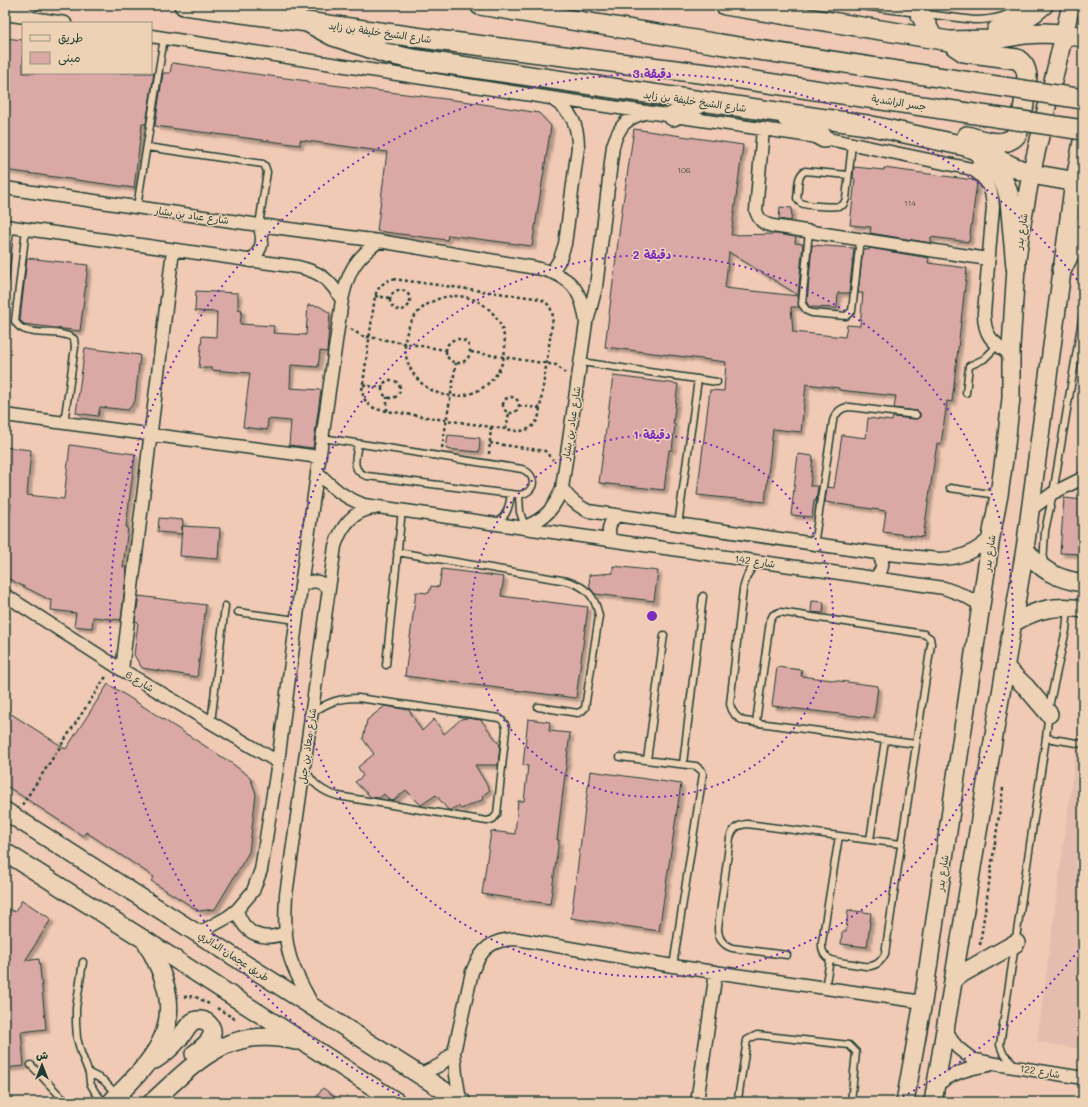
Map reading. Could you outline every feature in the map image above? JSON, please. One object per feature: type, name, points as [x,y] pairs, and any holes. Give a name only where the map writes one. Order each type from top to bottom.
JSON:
[{"type":"main road","name":"شارع الشيخ خليفة بن زايد","points":[[184,5],[444,41],[715,75]]},
{"type":"main road","points":[[480,5],[719,44],[1083,99]]},
{"type":"main road","points":[[725,5],[945,40],[989,40],[1025,34],[1043,33],[1083,37]]},
{"type":"main road","points":[[945,40],[1014,25],[1029,17],[1043,5]]},
{"type":"main road","name":"شارع بدر","points":[[905,1102],[923,1002],[990,537],[999,495],[1006,445],[1010,398],[1016,267],[1021,229],[1031,174],[1071,5]]},
{"type":"main road","points":[[867,126],[898,122],[1003,143],[1011,140],[1018,133],[1027,76],[1023,63],[1017,59],[964,52],[945,40],[920,13]]},
{"type":"main road","name":"شارع الشيخ خليفة بن زايد","points":[[308,22],[333,36],[378,51],[412,59],[891,130],[978,151],[1031,174],[1078,183]]},
{"type":"main road","name":"جسر الراشدية","points":[[715,75],[1083,130]]},
{"type":"main road","points":[[673,116],[703,102]]},
{"type":"main road","points":[[777,112],[824,138]]},
{"type":"main road","points":[[891,130],[912,141],[981,158],[998,172],[1004,181],[1010,201],[1016,267]]},
{"type":"main road","points":[[934,1094],[1025,549],[1062,269],[1078,183],[1083,136]]},
{"type":"main road","points":[[1062,269],[1083,225]]},
{"type":"main road","points":[[1025,549],[1033,560],[1043,569],[1059,578],[1083,583]]},
{"type":"main road","points":[[1013,623],[1038,610],[1052,607],[1076,608]]},
{"type":"main road","points":[[1006,668],[1026,687],[1049,714]]},
{"type":"main road","name":"طريق عجمان الدائري","points":[[9,814],[461,1101]]},
{"type":"main road","points":[[5,852],[145,940],[396,1102]]},
{"type":"main road","points":[[145,940],[165,982],[169,1007],[168,1019],[161,1043],[145,1067]]},
{"type":"main road","points":[[954,978],[1016,943]]},
{"type":"main road","points":[[111,1100],[145,1067],[169,1050],[192,1022],[200,1020],[208,1022],[211,1026],[211,1038],[180,1067],[165,1090]]},
{"type":"main road","points":[[152,1102],[200,1059],[225,1044],[248,1038],[268,1036],[282,1038],[310,1046]]},
{"type":"street","points":[[5,13],[33,5]]},
{"type":"street","points":[[5,13],[59,22]]},
{"type":"street","points":[[152,36],[551,98],[824,138],[972,169],[982,176],[989,185],[993,196],[984,320],[987,333],[992,340],[1011,355]]},
{"type":"street","points":[[551,98],[564,107],[573,118],[578,132],[578,147],[565,244],[560,258],[552,272]]},
{"type":"street","points":[[586,323],[596,286],[614,146],[617,133],[624,123],[635,116],[647,112]]},
{"type":"street","points":[[763,129],[756,211],[758,217],[767,225],[988,259]]},
{"type":"street","name":"شارع عباد بن بشار","points":[[5,188],[137,208],[379,241],[552,272],[566,280],[578,292],[584,306],[586,323],[562,488],[557,501],[549,512],[538,521],[525,527]]},
{"type":"street","points":[[250,260],[256,256],[261,249],[262,237],[259,225]]},
{"type":"street","points":[[8,227],[250,260],[312,270],[324,277],[335,287],[342,300]]},
{"type":"street","points":[[199,934],[228,918],[238,910],[253,891],[261,870],[278,762],[296,620],[345,282],[353,266],[364,252],[379,241]]},
{"type":"street","points":[[118,667],[151,435],[173,250]]},
{"type":"street","points":[[5,415],[319,457]]},
{"type":"street","points":[[317,472],[331,486],[346,497],[364,505],[525,527]]},
{"type":"street","points":[[1030,510],[1053,493],[1083,478]]},
{"type":"street","points":[[562,488],[568,498],[577,506],[588,511],[877,553],[948,559],[972,552],[990,537]]},
{"type":"street","name":"شارع معاذ بن جبل","points":[[314,1007],[292,962],[286,932],[286,895],[335,546],[338,535],[351,518],[361,512],[382,508]]},
{"type":"street","points":[[611,540],[608,532],[609,527],[616,516]]},
{"type":"street","name":"شارع 142","points":[[525,527],[944,588],[963,595],[981,605]]},
{"type":"street","points":[[875,578],[882,570],[880,557],[877,553]]},
{"type":"street","points":[[301,586],[310,581],[316,581],[325,585],[328,589]]},
{"type":"street","name":"شارع 6","points":[[5,595],[118,667],[278,762]]},
{"type":"street","points":[[238,910],[239,917],[247,928],[259,936],[272,937],[286,932]]},
{"type":"street","points":[[461,1101],[456,1075],[454,1052],[472,972],[483,950],[493,943],[504,939],[672,966],[923,1002]]},
{"type":"street","points":[[697,1102],[716,972]]},
{"type":"street","name":"شارع 122","points":[[945,1026],[952,1041],[972,1059],[1083,1078]]},
{"type":"street","points":[[419,1075],[440,1065],[454,1052]]},
{"type":"street","name":"شارع 122","points":[[934,1094],[943,1080],[960,1071],[969,1068],[996,1064]]},
{"type":"lane","points":[[854,5],[974,20],[998,18],[1009,14],[1022,5]]},
{"type":"lane","points":[[137,208],[164,38]]},
{"type":"lane","points":[[848,175],[802,173],[799,178],[799,201],[804,204],[836,207],[843,205],[846,199],[852,144]]},
{"type":"lane","points":[[147,147],[263,164],[267,172],[259,225]]},
{"type":"lane","points":[[5,280],[8,227]]},
{"type":"lane","points":[[26,230],[15,321],[17,325],[25,330],[66,335],[74,339],[75,347],[64,423]]},
{"type":"lane","points":[[809,232],[802,304],[807,311],[812,312],[846,316],[852,311],[860,239]]},
{"type":"lane","points":[[1043,569],[1045,531],[1053,493],[1083,314]]},
{"type":"lane","points":[[966,393],[969,366],[984,359],[993,350],[996,344]]},
{"type":"lane","points":[[581,362],[718,382]]},
{"type":"lane","points":[[678,525],[698,379]]},
{"type":"lane","points":[[814,545],[833,421],[837,412],[845,407],[850,407],[916,415]]},
{"type":"lane","points":[[322,438],[522,469],[528,471],[531,475],[533,481],[532,486],[525,494],[519,495],[361,475],[355,467],[358,444]]},
{"type":"lane","points":[[950,488],[999,495]]},
{"type":"lane","points":[[496,523],[501,520],[507,512],[511,494]]},
{"type":"lane","points":[[519,495],[520,512],[525,527]]},
{"type":"lane","points":[[386,665],[402,510]]},
{"type":"lane","points":[[397,552],[567,581],[586,589],[593,597],[599,616],[585,708],[578,713],[538,707]]},
{"type":"lane","points":[[756,561],[747,576],[743,589],[730,704],[731,710],[739,719],[916,744]]},
{"type":"lane","points":[[683,764],[702,596]]},
{"type":"lane","points":[[211,723],[225,606]]},
{"type":"lane","points":[[1018,1068],[1009,1061],[1003,1053],[1000,1045],[1053,690],[1066,630],[1076,608]]},
{"type":"lane","points":[[238,612],[296,620]]},
{"type":"lane","points":[[756,722],[770,621],[773,615],[780,612],[924,634],[930,638],[931,644],[885,954],[876,964],[866,966],[830,960],[826,956],[822,947],[839,836]]},
{"type":"lane","points":[[647,760],[664,635]]},
{"type":"lane","points":[[304,767],[308,775],[321,789],[338,796],[481,821],[493,819],[497,814],[506,730],[506,725],[499,718],[358,698],[345,698],[333,701],[322,706],[312,714]]},
{"type":"lane","points":[[1046,738],[1083,744]]},
{"type":"lane","points":[[870,840],[885,740]]},
{"type":"lane","points":[[620,757],[696,766],[703,774],[672,966]]},
{"type":"lane","points":[[787,955],[732,948],[727,946],[720,939],[718,928],[730,838],[736,827],[741,824],[748,824],[901,844]]},
{"type":"lane","points":[[825,988],[830,960]]},
{"type":"lane","points":[[83,962],[76,1008],[77,1038],[89,1073],[92,1088],[111,1100]]},
{"type":"lane","points":[[738,1102],[747,1040],[757,1035],[849,1046],[856,1052],[850,1102]]},
{"type":"lane","points":[[31,1066],[62,1100],[71,1102]]},
{"type":"lane","points":[[89,1073],[103,1080],[111,1100]]},
{"type":"path","points":[[398,279],[540,299],[549,305],[553,318],[538,420],[531,428],[523,431],[375,409],[366,403],[363,397],[363,385],[375,296],[380,286],[388,280],[398,279]]},
{"type":"path","points":[[400,290],[408,293],[410,302],[408,306],[400,310],[392,306],[390,298],[392,294],[400,290]]},
{"type":"path","points":[[375,296],[390,298]]},
{"type":"path","points":[[446,296],[463,296],[487,306],[500,322],[504,332],[505,343],[503,357],[497,373],[482,387],[463,395],[451,396],[433,390],[424,385],[411,369],[407,360],[406,342],[408,329],[413,320],[427,305],[446,296]]},
{"type":"path","points":[[339,321],[362,336],[406,342],[446,350]]},
{"type":"path","points":[[459,338],[468,343],[471,352],[466,361],[456,363],[451,362],[448,358],[446,350],[450,342],[459,338]]},
{"type":"path","points":[[471,352],[556,364],[578,384]]},
{"type":"path","points":[[440,456],[456,363]]},
{"type":"path","points":[[382,388],[384,384],[392,380],[399,385],[400,389],[396,396],[392,398],[387,397]]},
{"type":"path","points":[[363,385],[382,388]]},
{"type":"path","points":[[382,388],[387,397],[387,411]]},
{"type":"path","points":[[510,397],[514,397],[518,400],[519,406],[517,411],[513,413],[509,413],[503,407],[506,399],[510,397]]},
{"type":"path","points":[[519,406],[540,408]]},
{"type":"path","points":[[506,429],[509,413]]},
{"type":"path","points":[[488,464],[491,427]]},
{"type":"path","points":[[490,443],[545,451],[554,462],[565,463]]},
{"type":"path","points":[[9,814],[118,667]]},
{"type":"path","points":[[977,964],[1003,786]]},
{"type":"shaded area","points":[[1083,699],[1083,1049],[1037,1042]]},
{"type":"building","points":[[5,38],[22,40],[22,74],[154,73],[146,124],[142,124],[134,188],[5,170]]},
{"type":"building","points":[[172,63],[470,102],[539,113],[551,126],[532,246],[448,235],[447,240],[377,231],[387,152],[300,140],[300,145],[155,126],[163,73],[170,73]]},
{"type":"building","points":[[634,129],[743,145],[731,235],[777,234],[796,237],[795,243],[803,244],[798,295],[729,252],[725,288],[798,296],[799,307],[791,307],[793,332],[845,337],[847,325],[860,326],[863,293],[858,293],[863,249],[869,250],[869,248],[929,258],[928,263],[967,268],[952,402],[947,401],[941,444],[937,443],[923,537],[883,532],[886,511],[825,502],[827,487],[834,488],[842,435],[866,438],[868,418],[892,421],[893,417],[915,419],[920,417],[920,413],[917,411],[894,408],[896,396],[839,390],[839,388],[806,384],[801,432],[773,429],[765,502],[697,495],[710,390],[724,391],[726,362],[605,347],[622,210]]},
{"type":"building","points":[[854,167],[884,170],[884,168],[974,180],[977,183],[969,242],[931,237],[931,243],[870,233],[871,227],[850,225],[855,179],[853,178]]},
{"type":"building","points":[[780,207],[792,208],[791,221],[779,219]]},
{"type":"building","points":[[812,245],[854,248],[849,293],[838,293],[837,308],[810,307],[807,303]]},
{"type":"building","points":[[27,258],[88,265],[80,331],[24,324],[20,320]]},
{"type":"building","points":[[196,291],[238,293],[238,309],[242,310],[240,324],[274,326],[273,333],[306,335],[308,305],[319,306],[330,313],[327,352],[320,351],[318,367],[291,365],[290,388],[321,390],[313,448],[289,445],[291,421],[268,419],[267,430],[243,427],[250,373],[212,370],[212,368],[199,368],[202,336],[216,337],[217,312],[195,311]]},
{"type":"building","points":[[85,348],[140,355],[135,401],[128,410],[100,407],[98,416],[76,413]]},
{"type":"building","points":[[613,376],[678,384],[673,424],[675,425],[672,450],[669,450],[664,490],[599,483]]},
{"type":"building","points":[[448,435],[480,438],[479,452],[446,449]]},
{"type":"building","points":[[70,445],[135,454],[126,527],[128,527],[123,567],[127,567],[121,620],[93,617],[92,628],[74,626],[76,613],[51,610],[52,601],[5,577],[5,530],[8,530],[11,503],[5,502],[5,447],[31,450],[27,495],[64,499]]},
{"type":"building","points":[[798,454],[813,456],[810,486],[818,486],[816,501],[814,500],[812,517],[791,515]]},
{"type":"building","points":[[1064,498],[1083,500],[1083,554],[1060,553]]},
{"type":"building","points":[[159,518],[183,520],[182,534],[158,532]]},
{"type":"building","points":[[182,526],[220,528],[218,559],[180,556]]},
{"type":"building","points":[[613,566],[658,571],[654,601],[595,594],[590,588],[589,575],[613,573]]},
{"type":"building","points":[[442,569],[504,577],[501,596],[588,607],[576,698],[405,676],[416,592],[429,593],[431,586],[439,587]]},
{"type":"building","points":[[139,596],[206,605],[197,677],[142,668],[134,655],[138,622],[135,621]]},
{"type":"building","points":[[812,601],[824,602],[823,613],[811,612]]},
{"type":"building","points":[[777,667],[802,670],[801,676],[878,686],[874,718],[772,706]]},
{"type":"building","points":[[108,684],[230,762],[250,777],[256,794],[249,852],[215,909],[199,911],[151,881],[154,877],[86,832],[83,836],[5,785],[5,710],[66,749]]},
{"type":"building","points":[[385,706],[409,710],[422,731],[434,719],[444,734],[461,719],[467,718],[481,720],[500,745],[498,765],[475,765],[490,790],[482,796],[484,799],[461,809],[458,806],[448,810],[436,795],[421,805],[406,790],[393,801],[389,800],[384,794],[379,798],[371,797],[355,782],[363,776],[358,767],[374,754],[363,739],[367,720]]},
{"type":"building","points":[[528,719],[550,722],[549,731],[570,733],[557,840],[559,840],[550,904],[482,894],[491,831],[515,834],[518,801],[524,801],[528,766],[523,765]]},
{"type":"building","points":[[590,771],[681,784],[659,931],[571,918]]},
{"type":"building","points":[[22,900],[51,919],[25,961],[39,959],[46,1029],[21,1032],[24,1066],[5,1068],[5,918],[11,910],[15,912]]},
{"type":"building","points":[[848,910],[871,913],[867,947],[841,944],[842,932],[846,932]]},
{"type":"building","points":[[323,1088],[342,1102],[313,1102]]}]
